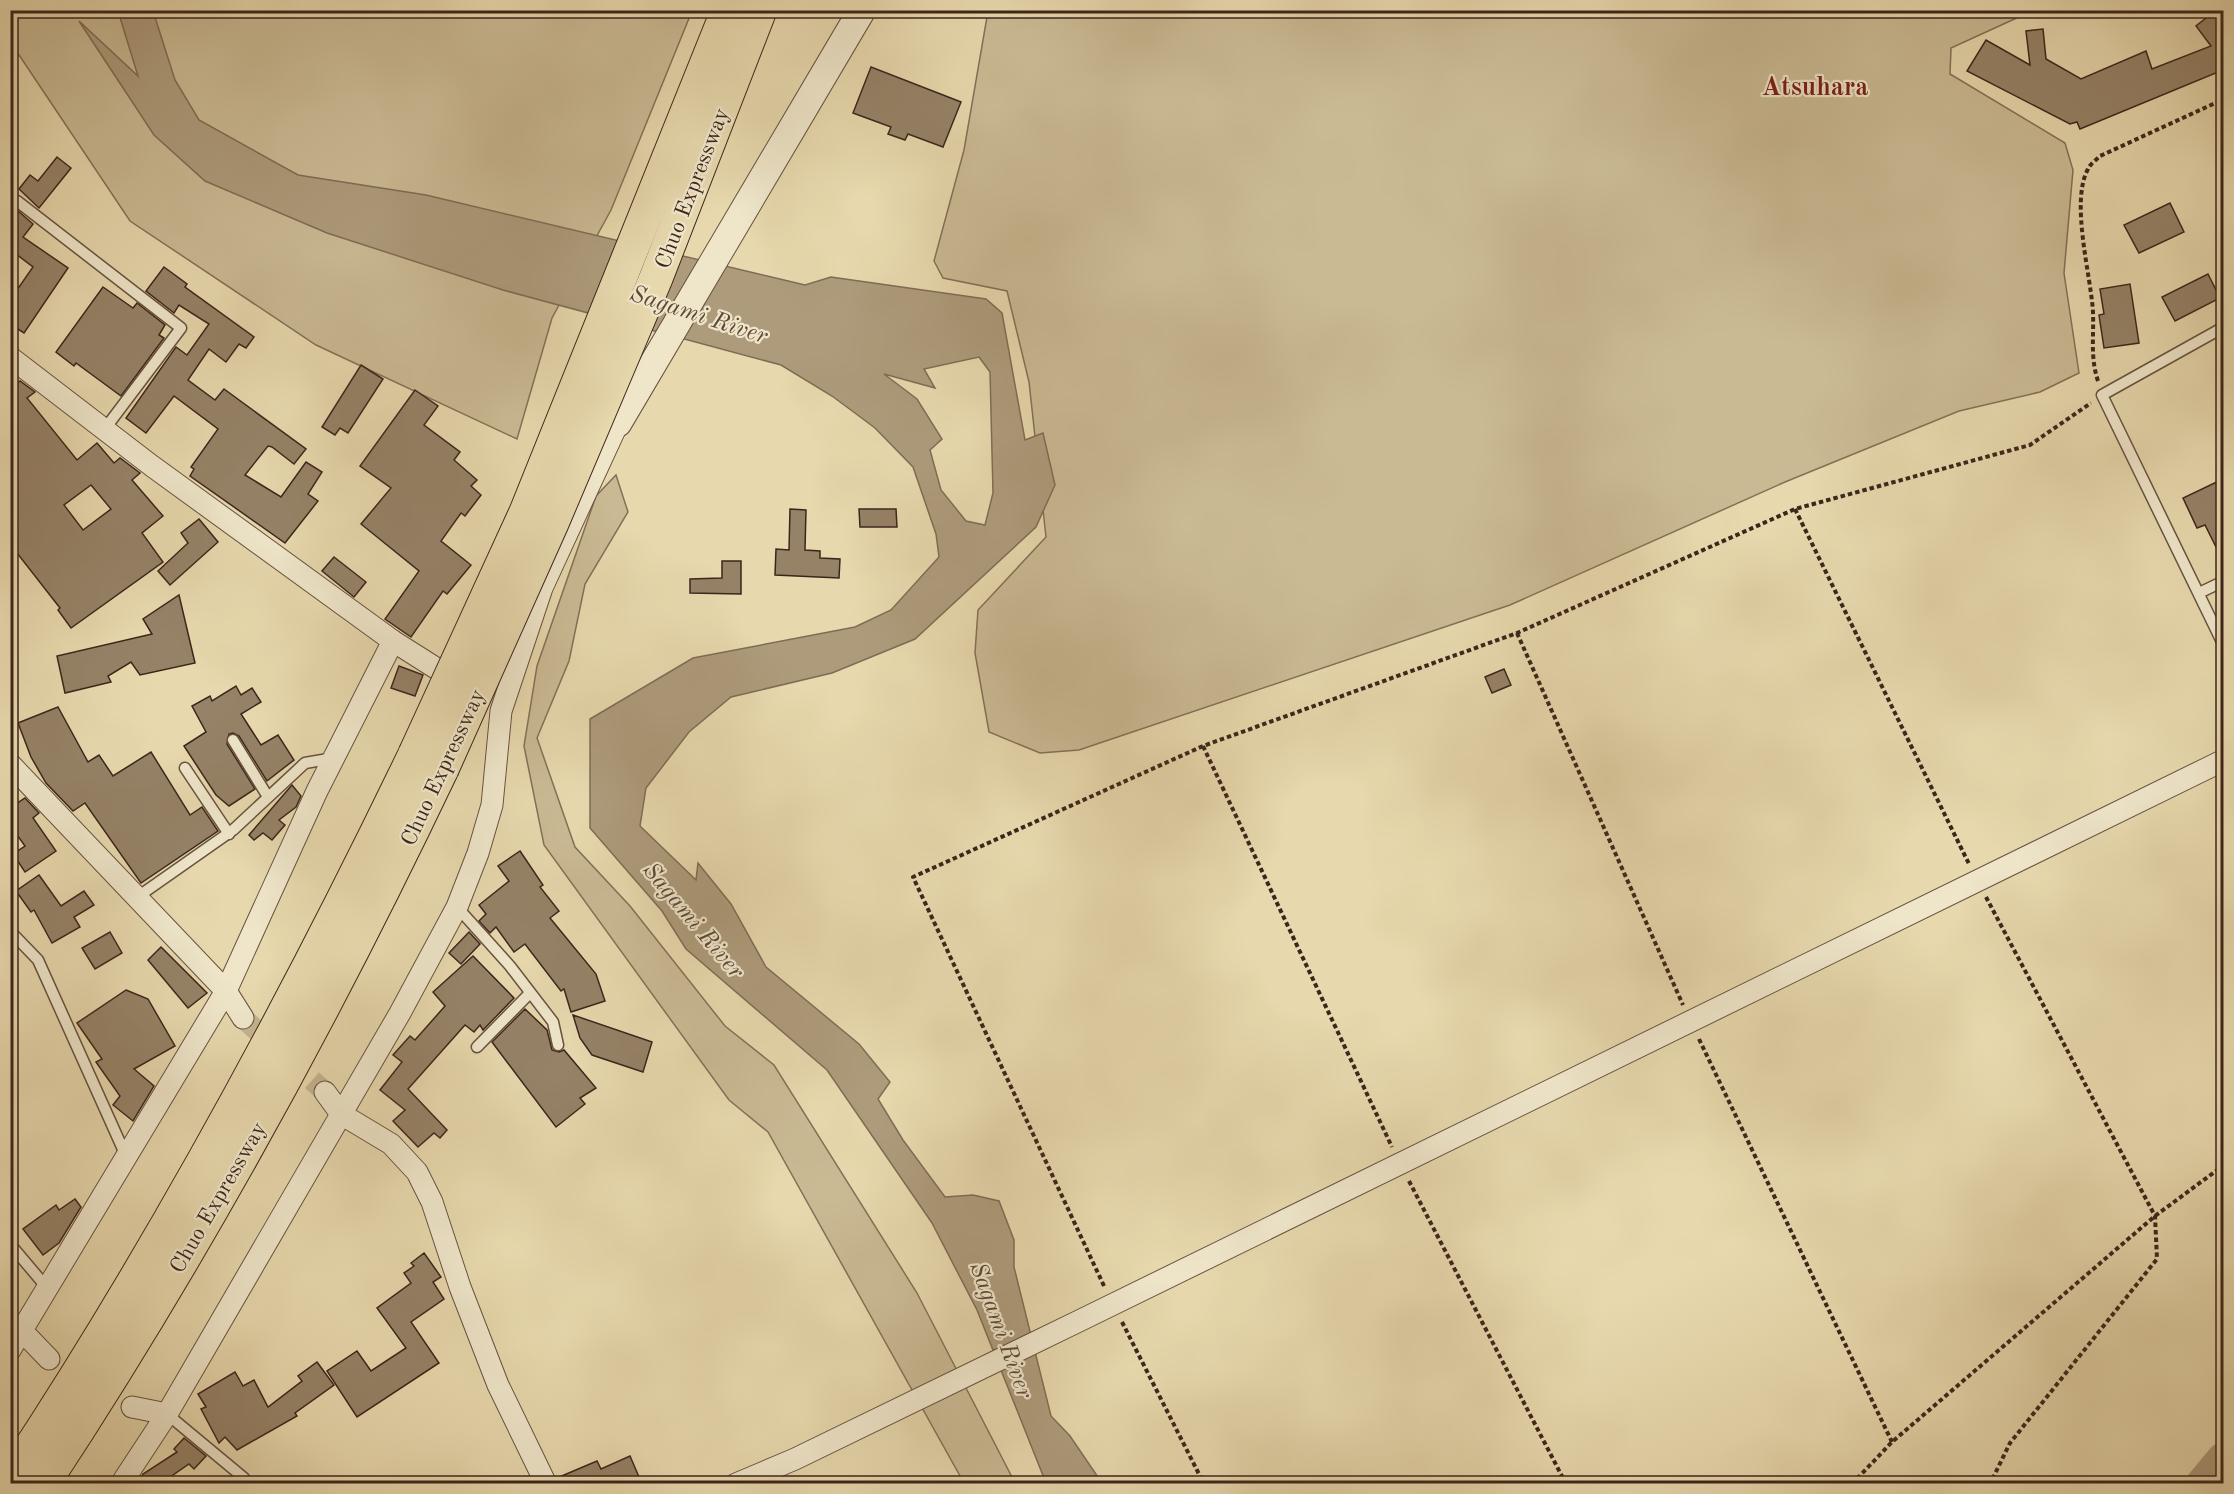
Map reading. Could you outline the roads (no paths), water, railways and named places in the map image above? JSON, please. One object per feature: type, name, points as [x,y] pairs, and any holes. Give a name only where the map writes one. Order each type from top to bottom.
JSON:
[{"type":"highway","name":"Chuo Expressway","points":[[45,1484],[232,1174],[393,871],[428,762],[525,512],[728,10]]},
{"type":"highway","name":"Chuo Expressway","points":[[10,1479],[100,1340],[283,1019],[428,762],[552,523],[656,278],[760,10]]},
{"type":"street","points":[[121,1484],[167,1413],[400,1013],[457,907],[478,854],[492,805],[501,711],[542,588],[618,423],[862,10]]},
{"type":"street","points":[[10,357],[104,430],[393,641],[501,711]]},
{"type":"street","points":[[10,1350],[23,1332],[226,991],[334,758],[393,641]]},
{"type":"street","points":[[736,1484],[795,1459],[1079,1321],[2223,760]]},
{"type":"street","points":[[10,764],[226,991],[243,1018]]},
{"type":"street","points":[[325,1092],[341,1114],[391,1144],[417,1172],[432,1202],[460,1287],[498,1385],[546,1484]]},
{"type":"street","points":[[23,1332],[49,1359]]},
{"type":"street","points":[[132,1407],[167,1413]]},
{"type":"lane","points":[[10,209],[17,201],[181,328],[104,430]]},
{"type":"lane","points":[[2223,327],[2102,395],[2223,646]]},
{"type":"lane","points":[[2199,593],[2223,581]]},
{"type":"lane","points":[[233,740],[268,797]]},
{"type":"lane","points":[[136,897],[229,834],[305,763],[334,758]]},
{"type":"lane","points":[[185,768],[229,834]]},
{"type":"lane","points":[[457,907],[553,1022],[558,1045]]},
{"type":"lane","points":[[10,931],[38,960],[126,1158]]},
{"type":"lane","points":[[477,1047],[530,993]]},
{"type":"lane","points":[[10,1244],[48,1289]]},
{"type":"lane","points":[[167,1413],[244,1478]]},
{"type":"water","name":"Sagami River","points":[[118,11],[153,11],[175,80],[199,120],[298,175],[426,195],[805,285],[831,277],[986,299],[1002,313],[1025,440],[1043,433],[1055,485],[1036,527],[915,639],[832,673],[731,697],[689,732],[646,788],[640,826],[696,880],[698,863],[731,904],[766,967],[859,1044],[890,1082],[878,1099],[903,1140],[945,1197],[973,1195],[999,1201],[1014,1240],[1014,1267],[1051,1416],[1070,1436],[1102,1483],[1046,1483],[977,1310],[932,1223],[827,1070],[686,949],[662,911],[590,828],[590,719],[693,658],[855,627],[891,610],[939,557],[936,534],[913,467],[875,428],[832,396],[781,365],[503,290],[327,233],[205,181],[154,135],[79,21],[138,76]],"holes":[[[979,357],[990,372],[993,493],[985,525],[966,521],[941,490],[930,450],[942,439],[917,399],[884,374],[935,388],[924,369]]]},
{"type":"waterway","points":[[2204,1484],[2224,1460]]},
{"type":"tunnel","points":[[243,1018],[325,1092]]},
{"type":"district","name":"Atsuhara","points":[[1815,86]]}]
